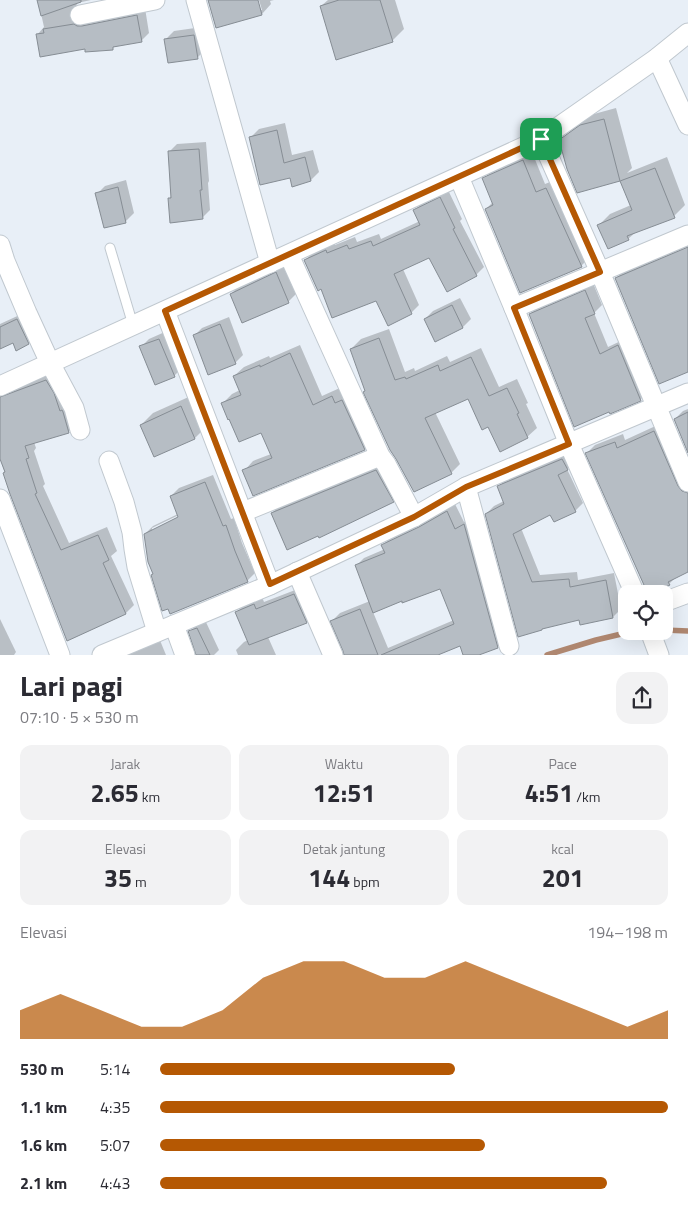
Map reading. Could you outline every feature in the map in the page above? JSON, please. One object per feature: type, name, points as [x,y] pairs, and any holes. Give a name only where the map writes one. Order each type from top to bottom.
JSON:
[{"type":"street","points":[[80,15],[111,4],[155,0]]},
{"type":"street","points":[[196,0],[270,263]]},
{"type":"street","points":[[0,386],[541,139],[657,58],[688,33]]},
{"type":"street","points":[[657,58],[688,125]]},
{"type":"street","points":[[541,139],[600,272],[688,482]]},
{"type":"street","points":[[459,178],[569,444],[631,585]]},
{"type":"street","points":[[514,308],[688,235]]},
{"type":"street","points":[[0,245],[19,296],[50,363],[74,408],[80,430]]},
{"type":"street","points":[[289,255],[380,456],[414,517]]},
{"type":"street","points":[[165,311],[270,584]]},
{"type":"street","points":[[102,655],[297,572],[414,517],[466,487],[688,393]]},
{"type":"street","points":[[243,512],[380,456]]},
{"type":"street","points":[[109,461],[124,502],[132,532],[137,567],[165,628],[185,655]]},
{"type":"street","points":[[466,487],[508,646]]},
{"type":"street","points":[[0,499],[60,655]]},
{"type":"street","points":[[297,572],[333,655]]},
{"type":"street","points":[[673,599],[688,593]]},
{"type":"street","points":[[653,640],[659,655]]},
{"type":"lane","points":[[110,248],[133,326]]},
{"type":"building","points":[[37,0],[81,0],[81,2],[41,16]]},
{"type":"building","points":[[208,0],[258,0],[262,15],[216,28]]},
{"type":"building","points":[[339,0],[380,0],[393,42],[336,60],[320,6]]},
{"type":"building","points":[[137,15],[142,42],[113,47],[113,50],[85,52],[85,49],[40,57],[36,34],[44,33],[43,29],[74,24],[82,26]]},
{"type":"building","points":[[194,35],[198,59],[168,63],[164,39]]},
{"type":"building","points":[[604,119],[620,181],[577,193],[567,169],[559,140],[580,125]]},
{"type":"building","points":[[277,130],[284,163],[305,157],[311,181],[292,187],[290,178],[260,185],[249,137]]},
{"type":"building","points":[[199,149],[203,219],[170,223],[168,198],[171,198],[168,151]]},
{"type":"building","points":[[523,160],[536,192],[546,188],[582,267],[520,293],[485,209],[493,205],[482,178]]},
{"type":"building","points":[[655,168],[675,218],[627,236],[629,240],[608,249],[597,225],[632,210],[620,181]]},
{"type":"building","points":[[118,187],[126,223],[104,228],[95,193]]},
{"type":"building","points":[[440,197],[455,228],[453,229],[477,276],[447,292],[429,258],[394,274],[412,314],[388,326],[376,301],[332,318],[321,289],[318,291],[304,260],[326,250],[327,253],[347,245],[349,249],[371,241],[373,246],[420,225],[413,210]]},
{"type":"building","points":[[688,247],[688,372],[659,384],[615,278]]},
{"type":"building","points":[[276,272],[289,303],[242,323],[230,294]]},
{"type":"building","points":[[585,290],[595,314],[585,318],[600,354],[618,345],[641,401],[574,427],[529,314]]},
{"type":"building","points":[[452,305],[463,328],[435,342],[424,319]]},
{"type":"building","points":[[17,319],[29,344],[16,351],[13,343],[0,349],[0,327]]},
{"type":"building","points":[[220,324],[236,364],[208,375],[193,335]]},
{"type":"building","points":[[379,338],[395,380],[405,377],[406,379],[438,365],[440,371],[471,357],[489,396],[507,388],[528,438],[500,452],[488,427],[482,430],[468,399],[425,418],[452,474],[414,492],[390,450],[363,392],[365,391],[350,349]]},
{"type":"building","points":[[159,339],[175,377],[155,385],[139,346]]},
{"type":"building","points":[[290,353],[313,405],[332,396],[335,403],[342,400],[365,450],[253,496],[242,470],[272,458],[261,433],[239,442],[221,403],[241,395],[233,376],[260,365],[260,367]]},
{"type":"building","points":[[46,380],[54,393],[60,411],[62,410],[63,412],[69,433],[25,446],[29,458],[26,459],[37,493],[35,494],[61,550],[98,535],[109,560],[103,563],[126,614],[67,641],[10,494],[0,459],[0,397]]},
{"type":"building","points":[[181,406],[195,439],[154,457],[140,425]]},
{"type":"building","points":[[688,412],[688,453],[674,419]]},
{"type":"building","points":[[654,431],[678,486],[682,491],[688,493],[688,572],[668,582],[670,585],[644,585],[585,453],[615,442],[617,448]]},
{"type":"building","points":[[562,459],[568,470],[558,475],[576,512],[554,522],[550,515],[513,534],[532,582],[569,579],[570,587],[606,580],[613,618],[580,625],[579,620],[518,637],[485,514],[504,504],[497,486]]},
{"type":"building","points":[[376,470],[394,502],[319,538],[318,536],[287,550],[271,513]]},
{"type":"building","points":[[205,482],[223,526],[226,525],[248,582],[170,614],[168,609],[162,611],[151,575],[153,574],[148,562],[144,534],[178,517],[170,496]]},
{"type":"building","points":[[447,511],[455,529],[464,524],[498,648],[479,655],[463,655],[460,646],[438,655],[381,655],[454,624],[440,589],[402,603],[402,601],[373,613],[355,565],[385,553],[381,545]]},
{"type":"building","points":[[294,594],[307,623],[249,645],[235,612],[254,604],[256,609]]},
{"type":"building","points":[[360,609],[378,655],[344,655],[330,621]]},
{"type":"building","points":[[197,628],[210,655],[196,655],[188,631]]},
{"type":"waterway","points":[[673,630],[688,631]]},
{"type":"waterway","points":[[547,655],[618,635]]},
{"type":"route","points":[[541,139],[600,272],[514,308],[569,444],[466,487],[414,517],[270,584],[165,311],[541,139]]}]
